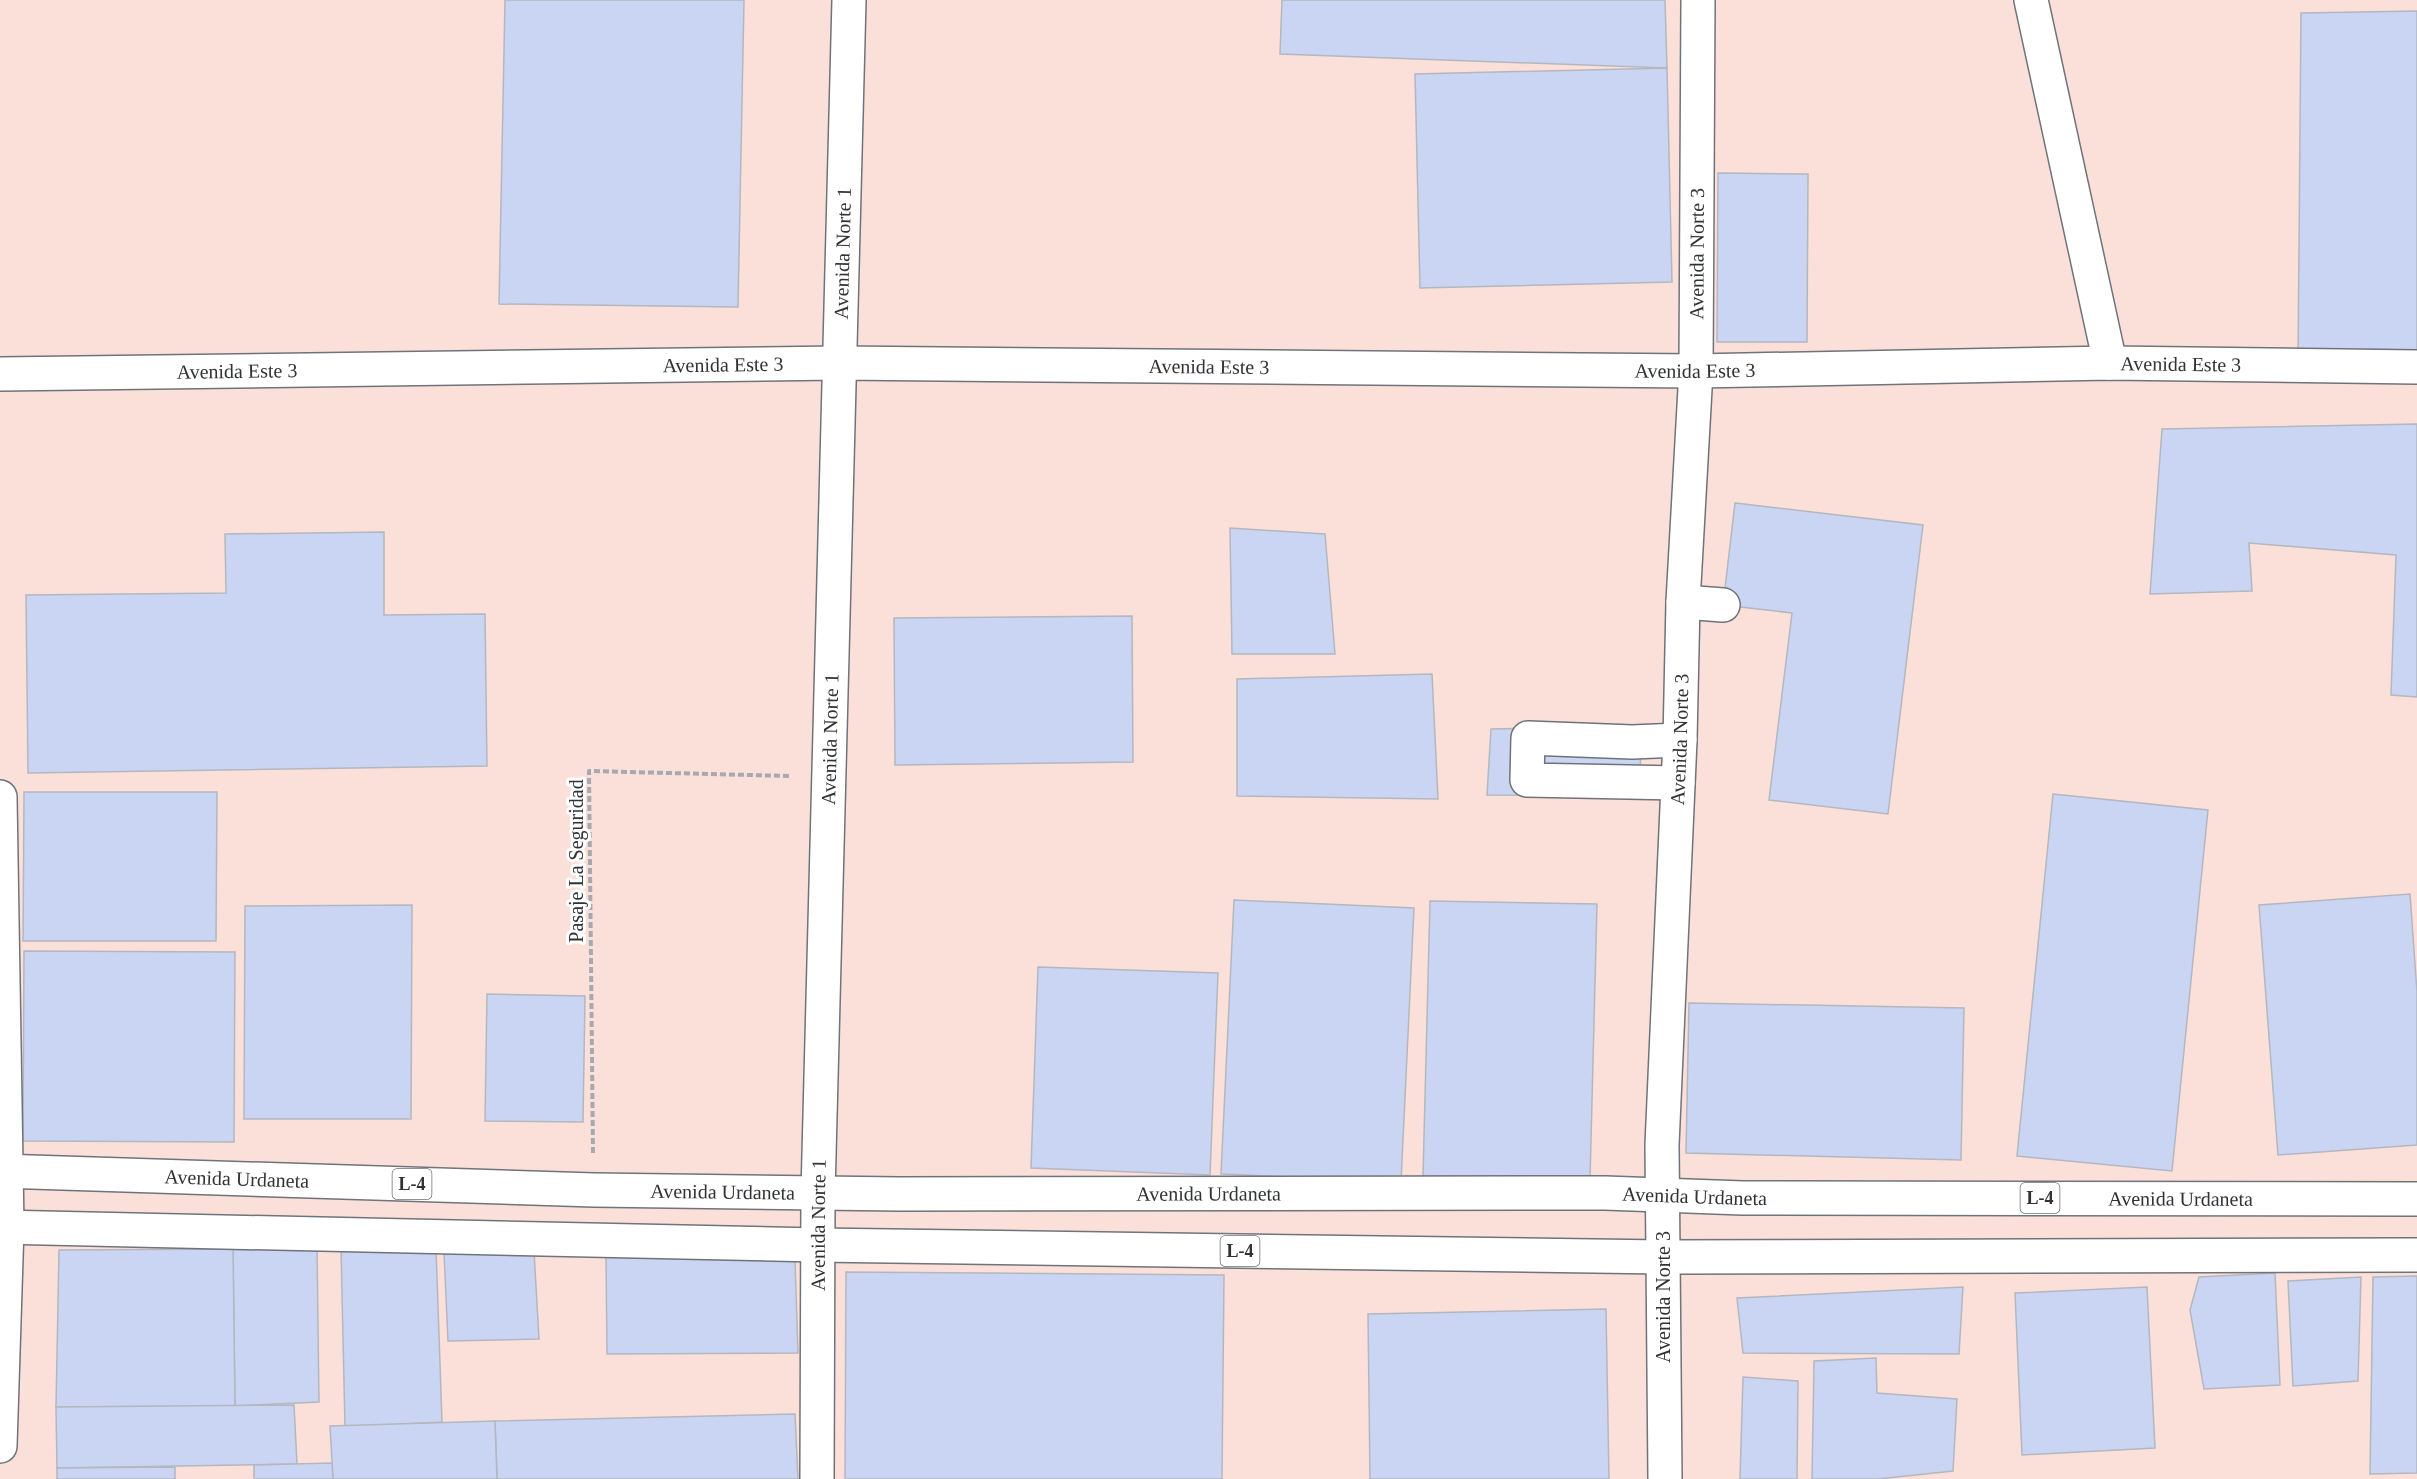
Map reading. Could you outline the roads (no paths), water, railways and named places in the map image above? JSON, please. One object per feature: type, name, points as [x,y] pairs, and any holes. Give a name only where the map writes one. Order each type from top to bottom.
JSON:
[{"type":"street","name":"Avenida Norte 1","points":[[817,1479],[818,1192],[849,0]]},
{"type":"street","name":"Avenida Norte 3","points":[[1665,1479],[1662,1145],[1680,740],[1683,602],[1696,371],[1698,0]]},
{"type":"street","points":[[2031,0],[2110,363]]},
{"type":"street","name":"Avenida Este 3","points":[[0,374],[840,363],[1696,371],[2110,363],[2417,367]]},
{"type":"street","points":[[1683,602],[1723,605]]},
{"type":"street","points":[[1678,783],[1527,780],[1528,738],[1632,742],[1680,740]]},
{"type":"street","points":[[0,797],[4,1227],[0,1446]]},
{"type":"street","name":"Avenida Urdaneta","points":[[3,1171],[594,1190],[1663,1194],[1767,1198],[2417,1199]]},
{"type":"street","name":"L-4","points":[[4,1227],[818,1245],[1663,1257],[2417,1255]]}]
